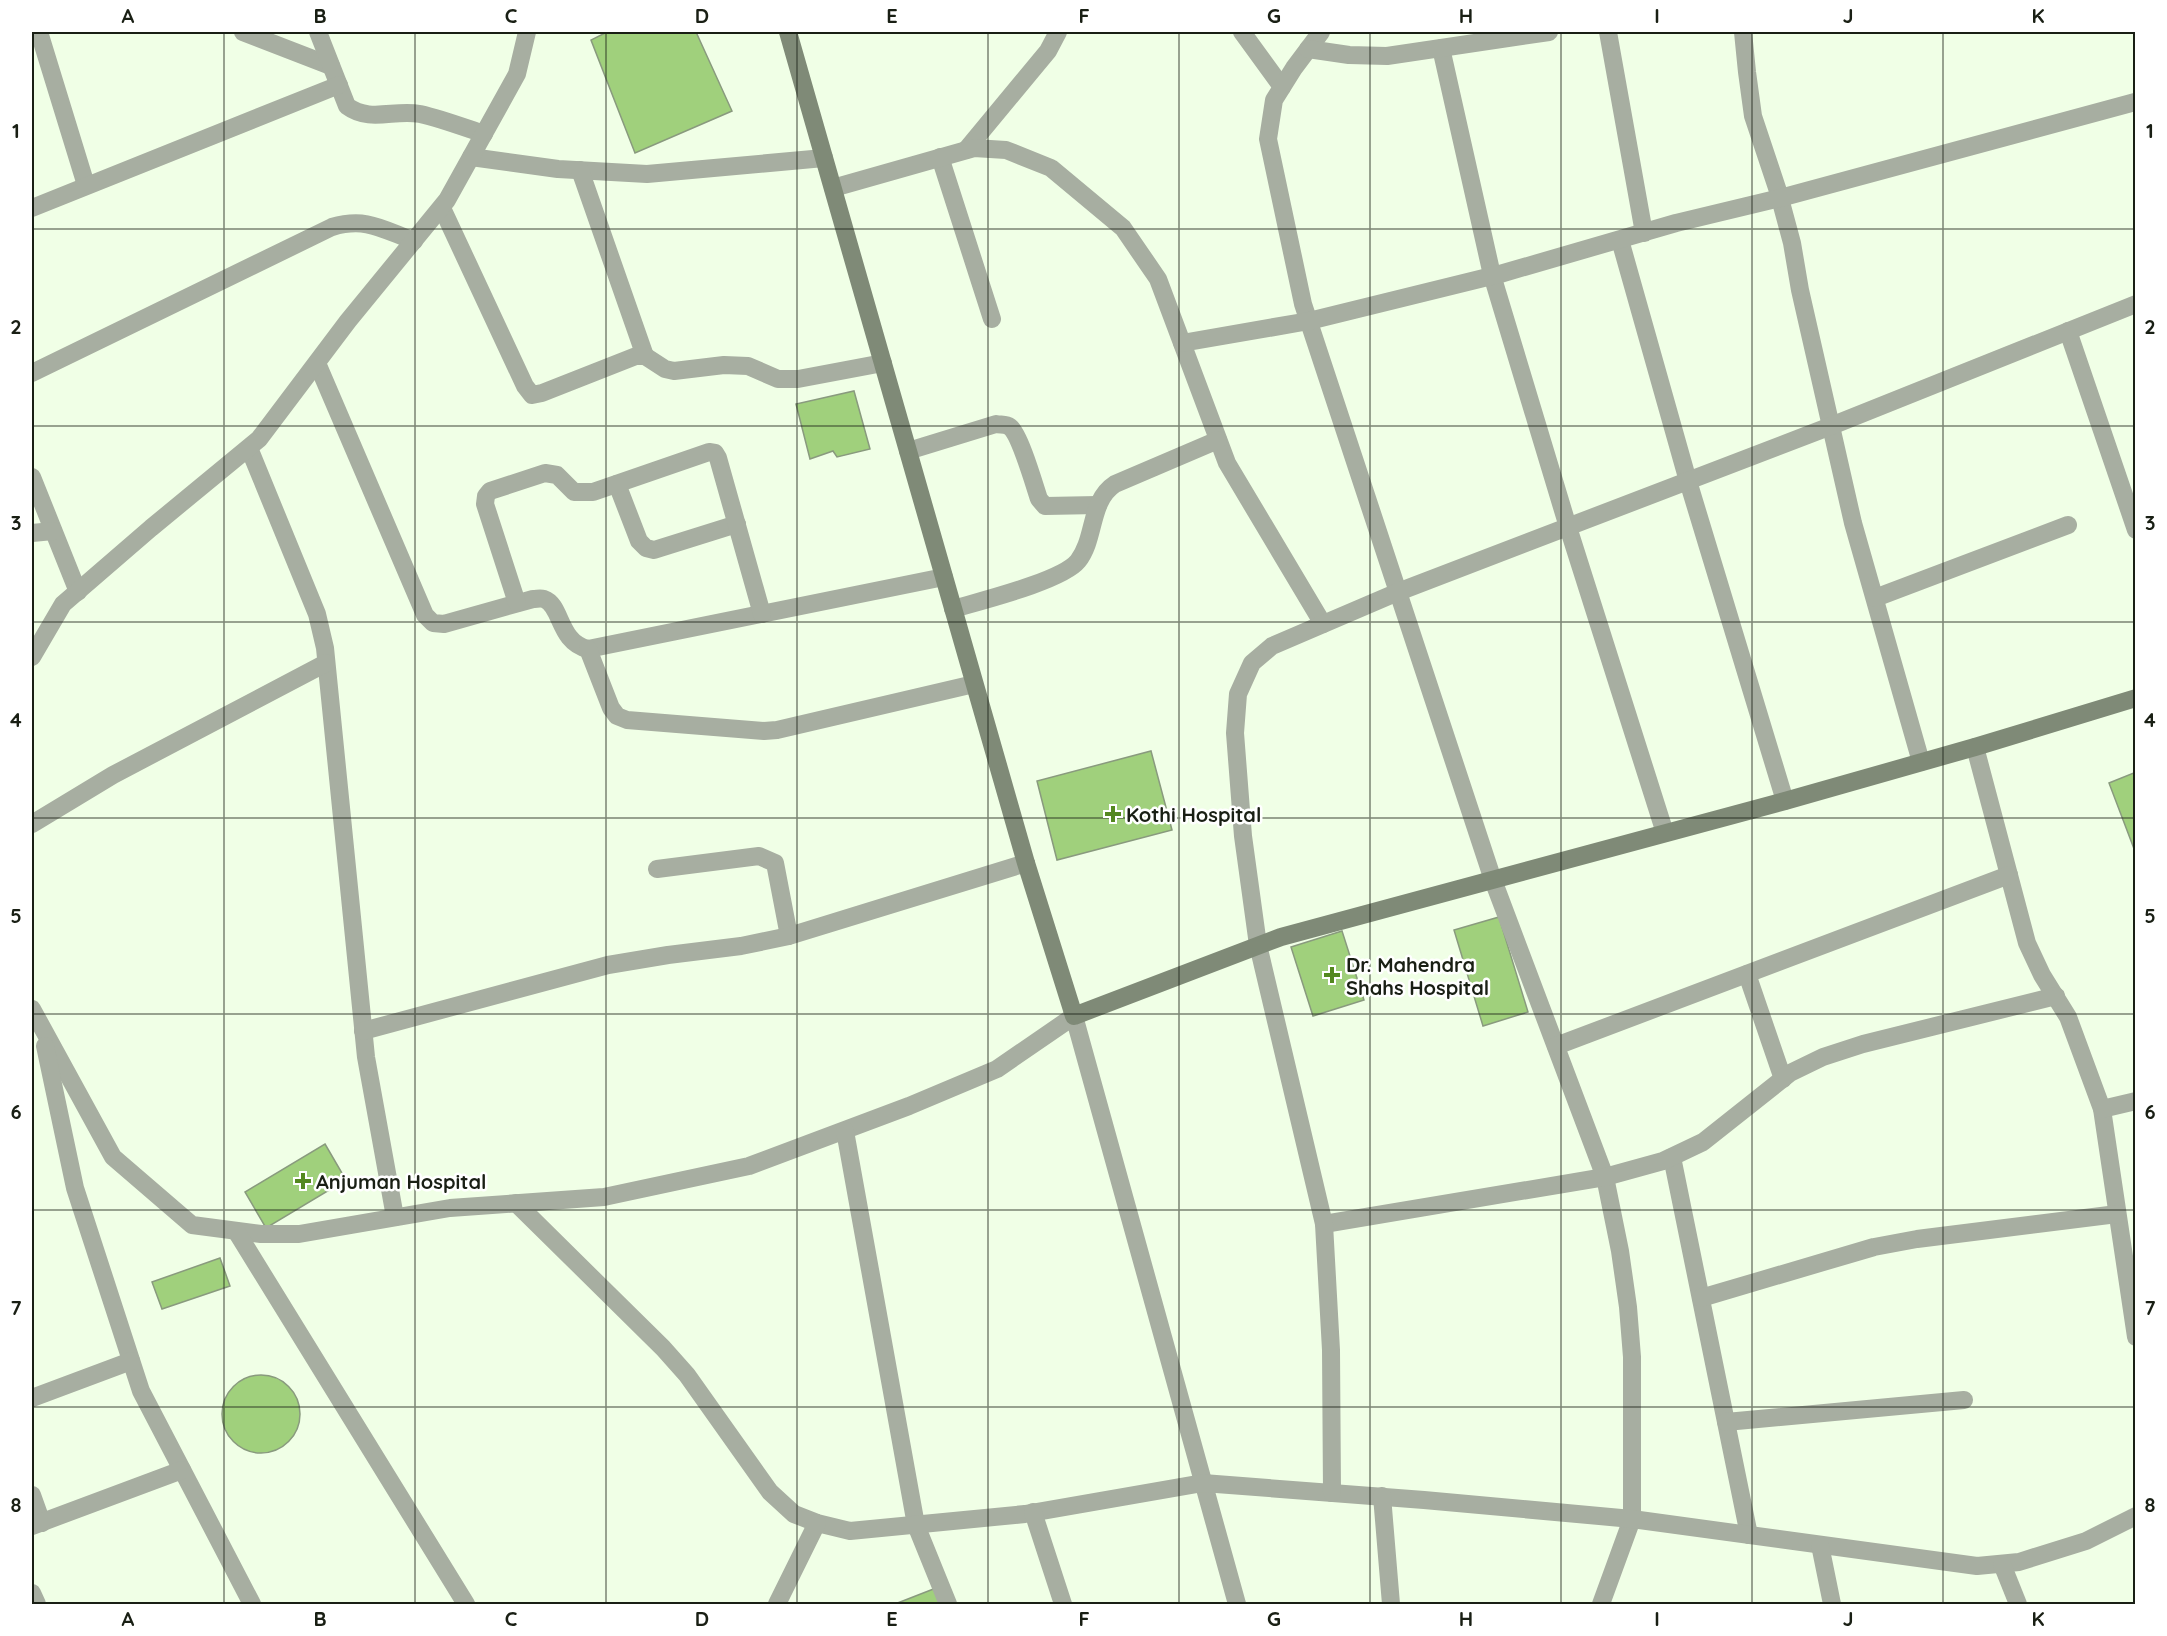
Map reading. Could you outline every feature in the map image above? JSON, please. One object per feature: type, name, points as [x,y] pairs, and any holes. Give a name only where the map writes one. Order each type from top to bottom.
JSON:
[{"type":"street","points":[[39,32],[86,185]]},
{"type":"street","points":[[243,32],[331,66]]},
{"type":"street","points":[[318,32],[347,106],[356,113],[366,115],[419,114],[484,134]]},
{"type":"street","points":[[32,657],[63,604],[259,440],[348,321],[442,208],[517,74],[527,32]]},
{"type":"street","points":[[788,32],[1026,863],[1074,1016],[1237,1605]]},
{"type":"street","points":[[966,150],[1048,51],[1058,32]]},
{"type":"street","points":[[1242,32],[1282,87]]},
{"type":"street","points":[[1321,32],[1274,100],[1268,139],[1303,304],[1493,880],[1605,1177],[1620,1251],[1632,1357],[1632,1519],[1601,1605]]},
{"type":"street","points":[[1308,49],[1350,55],[1387,56],[1549,32]]},
{"type":"street","points":[[1608,32],[1644,233]]},
{"type":"street","points":[[1743,32],[1746,72],[1754,116],[1792,243],[1800,290],[1853,524],[1921,762]]},
{"type":"street","points":[[1441,48],[1492,275],[1568,527],[1665,833]]},
{"type":"street","points":[[32,208],[339,85]]},
{"type":"street","points":[[1182,343],[1309,321],[1492,275],[2135,102]]},
{"type":"street","points":[[833,188],[974,148],[1006,150],[1051,168],[1123,228],[1158,279],[1227,463],[1323,624]]},
{"type":"street","points":[[471,157],[558,169],[647,174],[824,158]]},
{"type":"street","points":[[940,157],[992,319]]},
{"type":"street","points":[[580,170],[645,356]]},
{"type":"street","points":[[442,208],[525,386],[532,395],[543,393],[636,356],[645,356],[665,369],[674,371],[724,365],[748,366],[778,379],[798,380],[883,363]]},
{"type":"street","points":[[32,373],[332,227],[348,222],[367,223],[414,241]]},
{"type":"street","points":[[1620,240],[1688,481],[1785,801]]},
{"type":"street","points":[[1332,1493],[1331,1350],[1323,1224],[1258,945],[1243,836],[1234,733],[1238,694],[1252,663],[1272,646],[1398,592],[1832,426],[2136,304]]},
{"type":"street","points":[[2068,331],[2136,530]]},
{"type":"street","points":[[316,363],[425,615],[433,623],[444,624],[517,603],[544,599],[551,604],[570,639],[577,646],[588,649],[944,577]]},
{"type":"street","points":[[908,451],[996,424],[1005,425],[1012,428],[1019,442],[1039,499],[1045,506],[1098,505]]},
{"type":"street","points":[[954,609],[1046,580],[1070,568],[1078,561],[1083,551],[1098,505],[1106,490],[1218,440]]},
{"type":"street","points":[[249,447],[317,614],[326,663],[366,1057],[395,1217]]},
{"type":"street","points":[[517,603],[485,504],[486,496],[490,491],[545,473],[557,476],[574,492],[593,492],[709,452],[715,453],[762,614]]},
{"type":"street","points":[[32,477],[78,592]]},
{"type":"street","points":[[616,484],[639,541],[646,548],[654,550],[737,524]]},
{"type":"street","points":[[1875,598],[2068,525]]},
{"type":"street","points":[[32,533],[53,531]]},
{"type":"street","points":[[588,649],[611,708],[617,716],[627,720],[764,731],[777,730],[974,684]]},
{"type":"street","points":[[32,824],[113,775],[326,663]]},
{"type":"street","points":[[37,1030],[112,1157],[192,1225],[261,1234],[299,1233],[450,1208],[604,1197],[749,1166],[845,1131],[997,1069],[1074,1016],[1258,945],[1785,801],[2136,698]]},
{"type":"street","points":[[1975,747],[2026,943],[2042,975],[2068,1017],[2102,1109],[2117,1214],[2129,1252],[2136,1337]]},
{"type":"street","points":[[657,869],[759,856],[767,858],[775,863],[789,936]]},
{"type":"street","points":[[363,1031],[608,965],[741,946],[789,936],[1026,863]]},
{"type":"street","points":[[1556,1046],[2009,875]]},
{"type":"street","points":[[1747,974],[1784,1079]]},
{"type":"street","points":[[1323,1224],[1605,1177],[1672,1157],[1703,1142],[1790,1073],[1823,1057],[1863,1044],[2056,996]]},
{"type":"street","points":[[32,1009],[75,1188],[141,1391],[252,1605]]},
{"type":"street","points":[[2102,1109],[2136,1101]]},
{"type":"street","points":[[845,1131],[916,1525],[948,1605]]},
{"type":"street","points":[[1672,1157],[1749,1535]]},
{"type":"street","points":[[516,1203],[663,1348],[687,1375],[770,1492],[794,1514],[817,1523],[850,1531],[1033,1512],[1203,1483],[1632,1519],[1977,1566],[2019,1562],[2086,1541],[2136,1516]]},
{"type":"street","points":[[1701,1298],[1874,1247],[1917,1239],[2117,1214]]},
{"type":"street","points":[[236,1231],[466,1605]]},
{"type":"street","points":[[32,1398],[131,1361]]},
{"type":"street","points":[[1726,1422],[1964,1400]]},
{"type":"street","points":[[32,1495],[37,1525],[182,1470]]},
{"type":"street","points":[[1382,1497],[1391,1605]]},
{"type":"street","points":[[1033,1512],[1063,1605]]},
{"type":"street","points":[[777,1605],[817,1523]]},
{"type":"street","points":[[1820,1545],[1832,1605]]},
{"type":"street","points":[[2002,1564],[2018,1605]]},
{"type":"street","points":[[32,1593],[37,1605]]},
{"type":"building","points":[[607,32],[696,32],[732,111],[635,153],[591,40]]},
{"type":"building","points":[[854,391],[870,449],[837,457],[833,451],[810,459],[796,404]]},
{"type":"building","points":[[1151,751],[1172,830],[1057,860],[1037,781]]},
{"type":"building","points":[[2136,772],[2136,854],[2109,783]]},
{"type":"building","points":[[1499,917],[1528,1012],[1483,1026],[1454,930]]},
{"type":"building","points":[[1342,931],[1364,1000],[1313,1016],[1291,947]]},
{"type":"building","points":[[325,1144],[346,1180],[266,1228],[245,1192]]},
{"type":"building","points":[[220,1258],[230,1286],[162,1309],[152,1282]]},
{"type":"building","points":[[261,1375],[276,1378],[293,1392],[300,1414],[297,1429],[283,1446],[261,1453],[246,1450],[229,1436],[222,1414],[225,1399],[239,1382]]},
{"type":"building","points":[[936,1588],[943,1604],[895,1604]]},
{"type":"place","name":"Kothi Hospital","points":[[1113,814]]},
{"type":"place","name":"Dr. Mahendra Shahs Hospital","points":[[1332,975]]},
{"type":"place","name":"Anjuman Hospital","points":[[303,1181]]}]
